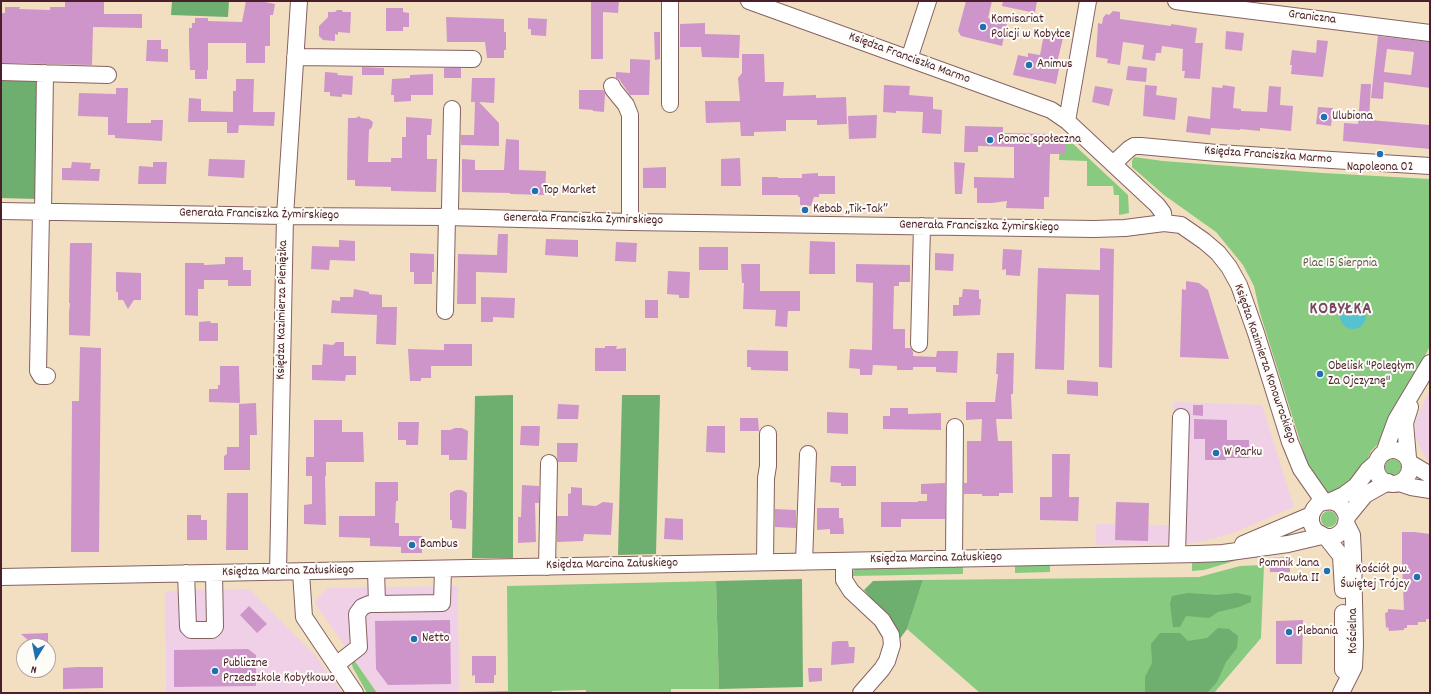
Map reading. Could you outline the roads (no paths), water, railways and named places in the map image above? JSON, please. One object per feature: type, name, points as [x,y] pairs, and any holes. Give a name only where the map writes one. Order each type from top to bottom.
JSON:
[{"type":"street","name":"Księdza Kazimierza Pieniążka","points":[[278,572],[285,216],[299,1]]},
{"type":"street","points":[[670,1],[670,104]]},
{"type":"street","name":"Księdza Franciszka Marmo","points":[[749,1],[1051,110],[1067,121]]},
{"type":"street","points":[[909,59],[928,1]]},
{"type":"street","points":[[1088,1],[1067,121],[1157,205],[1163,213],[1164,222]]},
{"type":"street","name":"Graniczna","points":[[1176,1],[1196,2],[1430,33]]},
{"type":"street","points":[[295,58],[473,59]]},
{"type":"street","points":[[1,72],[108,75]]},
{"type":"street","points":[[45,73],[38,371],[41,376],[47,376]]},
{"type":"street","points":[[612,86],[626,104],[630,115],[630,222]]},
{"type":"street","points":[[445,311],[447,217],[450,209],[452,109]]},
{"type":"street","name":"Księdza Franciszka Marmo","points":[[1113,164],[1129,149],[1134,146],[1141,146],[1217,153],[1430,166]]},
{"type":"street","name":"Generała Franciszka Żymirskiego","points":[[1,211],[447,217],[630,222],[1094,229],[1125,228],[1164,222]]},
{"type":"street","name":"Księdza Kazimierza Konowrockiego","points":[[1164,222],[1181,225],[1211,247],[1229,267],[1239,285],[1256,333],[1290,442],[1301,469],[1302,485],[1320,506]]},
{"type":"street","points":[[919,344],[922,226]]},
{"type":"street","points":[[1430,363],[1396,420],[1376,469],[1379,476],[1393,482],[1411,488],[1430,490]]},
{"type":"street","points":[[1347,520],[1344,510],[1339,504],[1320,506],[1311,523],[1315,531],[1324,536],[1333,537],[1339,534],[1344,529],[1347,520],[1364,495],[1393,482],[1405,479],[1409,474],[1410,468],[1405,423],[1418,385]]},
{"type":"street","points":[[1177,554],[1181,417]]},
{"type":"street","points":[[954,559],[956,427]]},
{"type":"street","points":[[765,562],[768,434]]},
{"type":"street","points":[[1380,457],[1391,450],[1396,450],[1403,453],[1409,460],[1430,475]]},
{"type":"street","points":[[804,562],[808,454]]},
{"type":"street","name":"Księdza Marcina Załuskiego","points":[[1223,552],[1344,495],[1356,486],[1380,457]]},
{"type":"street","points":[[547,567],[549,463]]},
{"type":"street","name":"Kościelna","points":[[1346,692],[1354,667],[1355,646],[1352,535],[1347,520]]},
{"type":"street","name":"Księdza Marcina Załuskiego","points":[[1,577],[1177,554],[1223,552],[1288,544],[1324,536]]},
{"type":"street","name":"Kościelna","points":[[1324,536],[1341,556],[1346,692]]},
{"type":"street","points":[[844,561],[844,580],[851,591],[882,620],[891,635],[892,645],[887,661],[861,693]]},
{"type":"street","points":[[336,665],[359,647],[357,614],[362,607],[369,604],[442,603],[443,569]]},
{"type":"street","points":[[376,570],[377,604]]},
{"type":"street","points":[[301,572],[304,617],[355,693]]},
{"type":"street","points":[[186,573],[188,627],[191,630],[212,630],[215,626],[214,573]]},
{"type":"water","points":[[1353,303],[1362,307],[1366,316],[1362,325],[1353,329],[1344,325],[1340,316],[1344,307]]},
{"type":"place","name":"Komisariat Policji w Kobyłce","points":[[983,27]]},
{"type":"place","name":"Animus","points":[[1029,65]]},
{"type":"place","name":"Ulubiona","points":[[1324,117]]},
{"type":"place","name":"Pomoc społeczna","points":[[990,140]]},
{"type":"place","name":"Napoleona 02","points":[[1380,154]]},
{"type":"place","name":"Top Market","points":[[535,191]]},
{"type":"place","name":"Kebab „Tik-Tak”","points":[[805,210]]},
{"type":"place","name":"Obelisk \"Poległym Za Ojczyznę\"","points":[[1320,374]]},
{"type":"place","name":"W Parku","points":[[1216,453]]},
{"type":"place","name":"Bambus","points":[[412,545]]},
{"type":"place","name":"Pomnik Jana Pawła II","points":[[1327,571]]},
{"type":"place","name":"Kościół pw. Świętej Trójcy","points":[[1417,577]]},
{"type":"place","name":"Plebania","points":[[1289,632]]},
{"type":"place","name":"Netto","points":[[414,639]]},
{"type":"place","name":"Publiczne Przedszkole Kobyłkowo","points":[[215,671]]},
{"type":"district","name":"KOBYŁKA","points":[[1341,311]]},
{"type":"park label","name":"Plac 15 Sierpnia","points":[[1340,264]]}]
